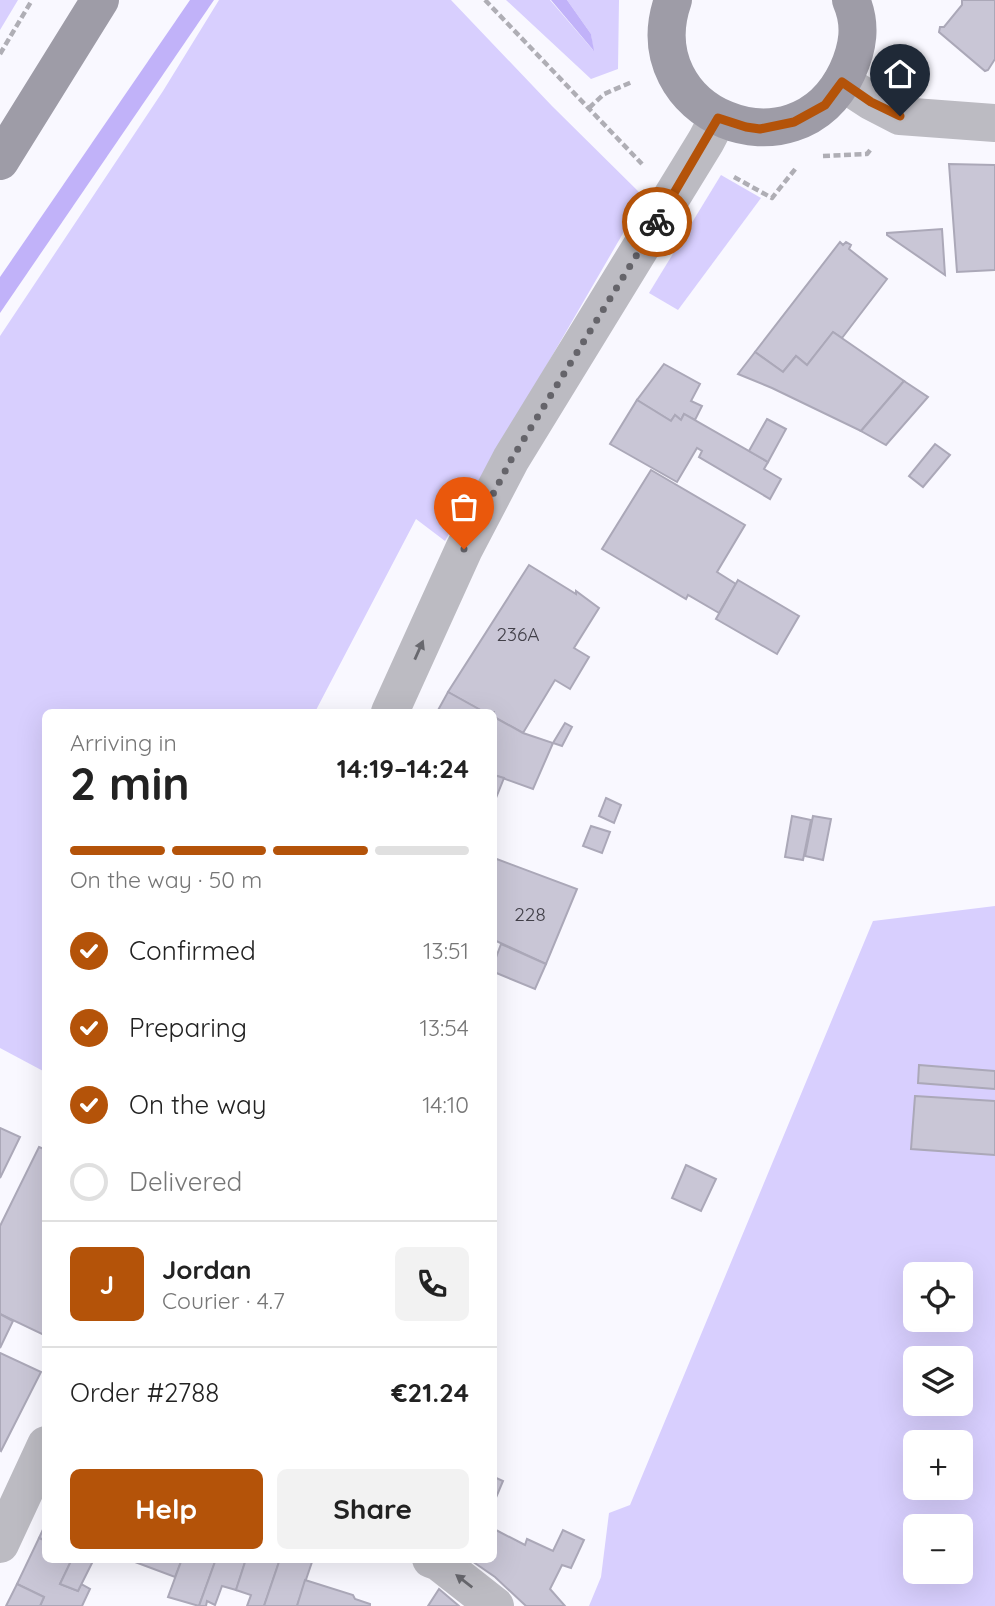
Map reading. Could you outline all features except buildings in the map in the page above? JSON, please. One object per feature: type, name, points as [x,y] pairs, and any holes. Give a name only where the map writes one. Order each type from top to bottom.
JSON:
[{"type":"main road","points":[[0,161],[100,0]]},
{"type":"main road","points":[[666,4],[671,64],[683,87],[691,97],[718,118],[760,129],[794,122],[825,105],[842,82],[851,64],[859,30],[851,0]]},
{"type":"street","points":[[842,82],[871,102],[900,116],[995,123]]},
{"type":"street","points":[[391,709],[464,549],[511,460],[718,118]]},
{"type":"street","points":[[0,1544],[8,1505],[42,1452]]},
{"type":"street","points":[[440,1563],[495,1606]]},
{"type":"path","points":[[0,54],[32,0]]},
{"type":"path","points":[[485,0],[673,196]]},
{"type":"path","points":[[589,108],[604,94],[671,64]]},
{"type":"path","points":[[821,156],[867,154],[900,116]]},
{"type":"path","points":[[730,175],[772,198],[793,170],[803,165]]},
{"type":"shaded area","points":[[0,0],[18,0],[0,30]]},
{"type":"shaded area","points":[[190,0],[214,0],[0,313],[0,277]]},
{"type":"shaded area","points":[[219,0],[451,0],[644,197],[445,541],[416,519],[317,709],[42,709],[42,1070],[0,1048],[0,336],[163,91]]},
{"type":"shaded area","points":[[506,0],[550,0],[593,50],[591,34],[567,0],[619,0],[618,69],[591,79]]},
{"type":"shaded area","points":[[551,0],[567,0],[591,34],[594,51]]},
{"type":"shaded area","points":[[721,175],[761,198],[678,310],[649,293]]},
{"type":"shaded area","points":[[995,906],[995,1606],[589,1606],[601,1577],[609,1513],[630,1505],[873,921]]},
{"type":"way so far","points":[[464,549],[511,460],[657,222]]},
{"type":"route","points":[[657,222],[718,118],[760,129],[794,122],[825,105],[842,82],[871,102],[900,116]]}]
